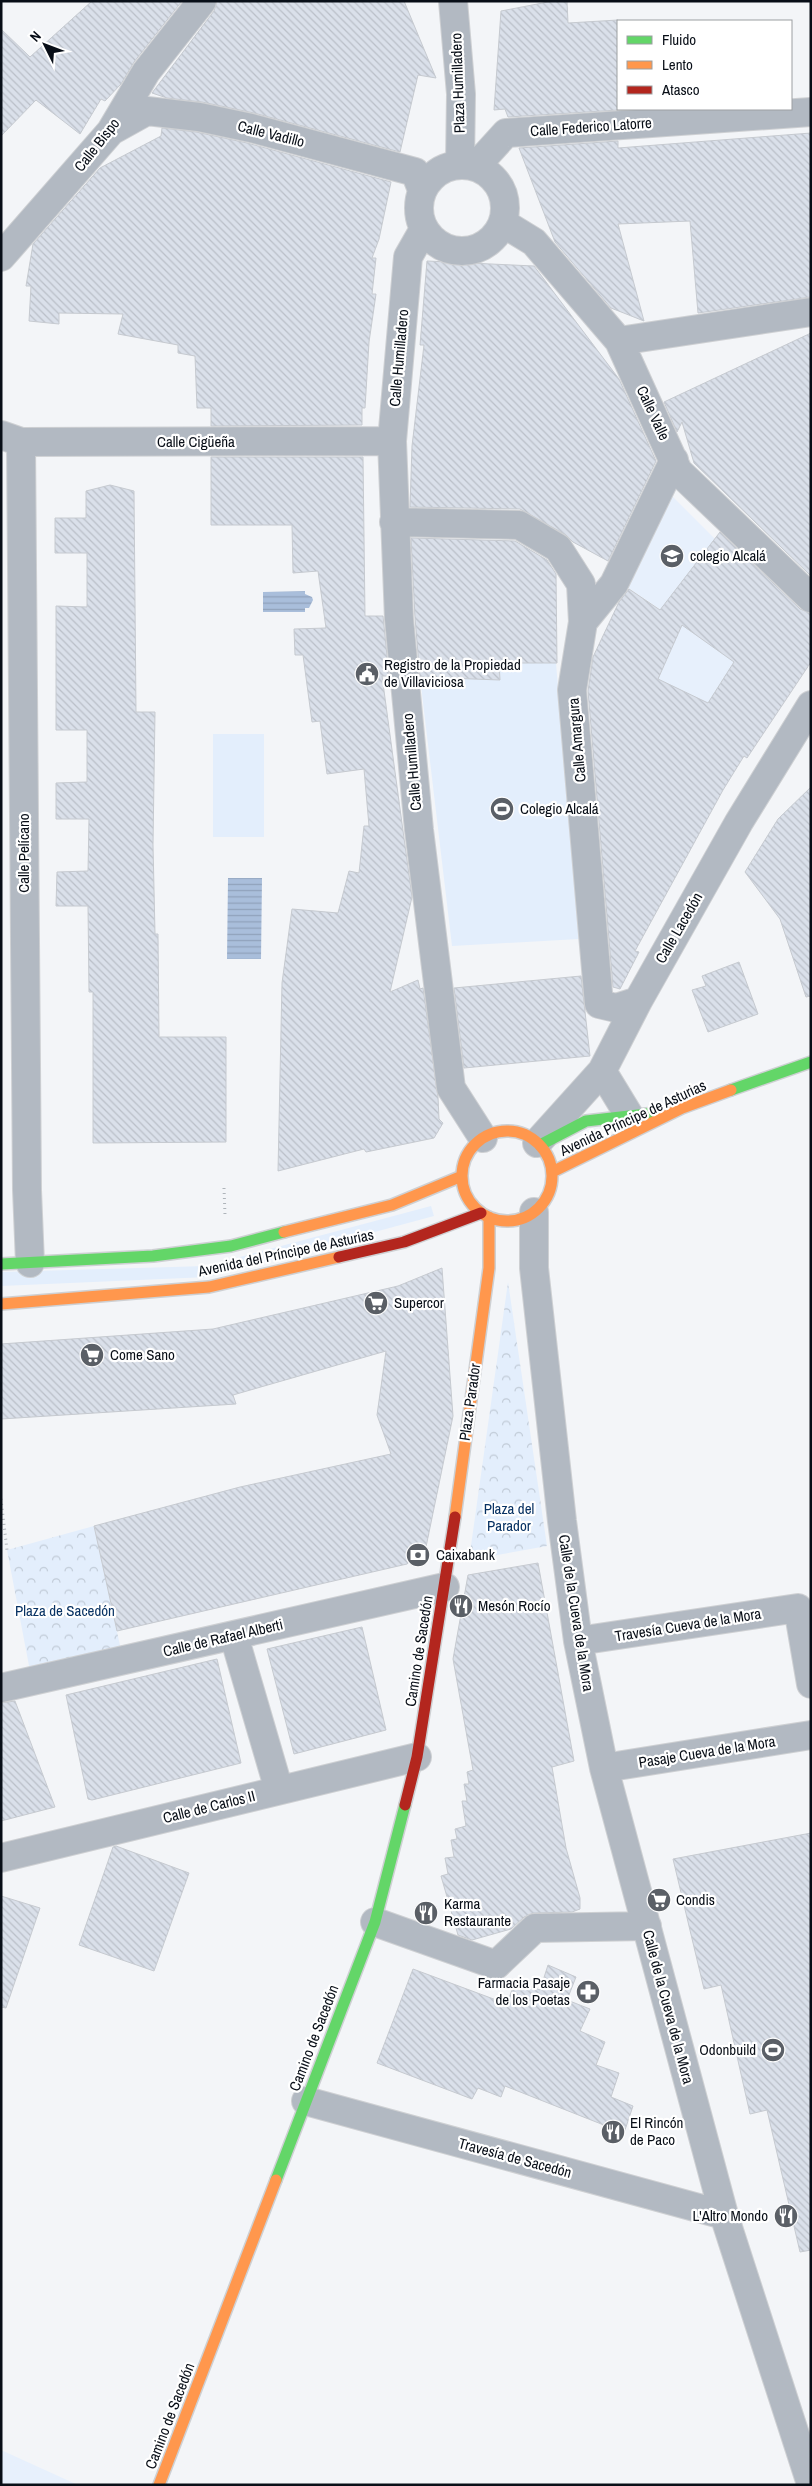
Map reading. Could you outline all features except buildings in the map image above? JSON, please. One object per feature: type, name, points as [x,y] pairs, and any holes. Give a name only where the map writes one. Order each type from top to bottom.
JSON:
[{"type":"street","name":"Calle Bispo","points":[[1,257],[111,131],[146,72],[202,1]]},
{"type":"street","name":"Plaza Humilladero","points":[[454,1],[468,165]]},
{"type":"street","name":"Calle Vadillo","points":[[111,131],[147,111],[199,117],[251,128],[415,172],[422,190]]},
{"type":"street","name":"Calle Federico Latorre","points":[[468,165],[506,133],[811,112]]},
{"type":"street","points":[[468,165],[495,179],[505,199],[503,222],[490,242],[464,251],[442,246],[424,229],[418,210],[422,190],[442,169],[468,165]]},
{"type":"street","name":"Calle Valle","points":[[503,222],[534,242],[619,341],[678,471],[811,598]]},
{"type":"street","name":"Calle Humilladero","points":[[424,229],[408,257],[392,441],[399,619],[418,821],[451,1088],[483,1138]]},
{"type":"street","points":[[619,341],[811,312]]},
{"type":"street","name":"Calle Cigüeña","points":[[11,439],[392,441]]},
{"type":"street","name":"Calle Pelícano","points":[[11,439],[30,1263]]},
{"type":"street","points":[[583,622],[614,584],[674,460]]},
{"type":"street","points":[[394,522],[520,525],[558,548],[581,584],[583,622]]},
{"type":"street","name":"Calle Amargura","points":[[583,622],[572,690],[599,1004],[616,1008],[638,1001]]},
{"type":"street","name":"Calle Lacedón","points":[[539,1144],[602,1071],[638,1001],[739,822],[811,705]]},
{"type":"street","name":"Avenida Príncipe de Asturias","points":[[552,1172],[682,1108],[811,1062]]},
{"type":"street","points":[[602,1071],[630,1117]]},
{"type":"street","points":[[539,1144],[586,1121],[630,1117],[682,1108]]},
{"type":"street","points":[[503,1131],[523,1134],[539,1144],[548,1158],[552,1172],[551,1187],[545,1201],[534,1212],[520,1219],[505,1221],[485,1215],[471,1203],[465,1190],[462,1176],[464,1161],[472,1148],[483,1138],[503,1131]]},
{"type":"street","name":"Avenida del Príncipe de Asturias","points":[[1,1264],[153,1256],[231,1246],[392,1205],[462,1176]]},
{"type":"street","name":"Calle de la Cueva de la Mora","points":[[534,1212],[534,1268],[562,1521],[578,1642],[604,1768],[724,2215],[811,2484]]},
{"type":"street","name":"Avenida del Príncipe de Asturias","points":[[1,1304],[209,1287],[404,1242],[485,1215]]},
{"type":"street","name":"Plaza Parador","points":[[445,1587],[489,1268],[485,1215]]},
{"type":"street","name":"Calle de Rafael Alberti","points":[[1,1688],[445,1587]]},
{"type":"street","name":"Camino de Sacedón","points":[[160,2485],[375,1922],[417,1757],[445,1587]]},
{"type":"street","name":"Travesía Cueva de la Mora","points":[[578,1642],[798,1608],[810,1677]]},
{"type":"street","points":[[234,1636],[279,1790]]},
{"type":"street","name":"Pasaje Cueva de la Mora","points":[[604,1768],[811,1735]]},
{"type":"street","name":"Calle de Carlos II","points":[[1,1858],[90,1838],[417,1757]]},
{"type":"street","points":[[375,1922],[496,1965],[535,1928],[647,1926]]},
{"type":"street","name":"Travesía de Sacedón","points":[[306,2101],[724,2215]]},
{"type":"path","points":[[224,1188],[225,1216]]},
{"type":"path","points":[[1,1499],[7,1550]]},
{"type":"shaded area","name":"colegio Alcalá","points":[[671,495],[715,539],[661,610],[627,587]]},
{"type":"shaded area","points":[[682,625],[739,656],[695,723],[658,679]]},
{"type":"shaded area","points":[[1,2450],[78,2485],[1,2485]]},
{"type":"green space","name":"Colegio Alcalá","points":[[499,663],[556,663],[579,939],[452,946],[420,677],[500,680]]},
{"type":"green space","points":[[213,734],[264,734],[264,837],[213,837]]},
{"type":"green space","points":[[431,1206],[434,1216],[208,1277],[1,1286],[1,1272],[206,1266]]},
{"type":"green space","name":"Plaza del Parador","points":[[508,1282],[547,1546],[469,1560]]},
{"type":"green space","name":"Plaza de Sacedón","points":[[94,1526],[121,1650],[30,1671],[7,1550]]},
{"type":"water","points":[[305,591],[305,594],[312,597],[313,600],[309,608],[305,608],[305,612],[263,612],[263,592]]},
{"type":"water","points":[[228,878],[262,878],[261,959],[227,959]]},
{"type":"traffic: fast","points":[[731,1090],[811,1062]]},
{"type":"traffic: fast","points":[[540,1145],[586,1121],[655,1113]]},
{"type":"traffic: fast","points":[[1,1264],[153,1256],[231,1246],[284,1232]]},
{"type":"traffic: fast","points":[[276,2180],[375,1922],[405,1805]]},
{"type":"traffic: slow","points":[[552,1172],[682,1108],[731,1090]]},
{"type":"traffic: slow","points":[[507,1131],[516,1132],[532,1139],[544,1151],[551,1167],[552,1176],[551,1185],[544,1201],[532,1213],[516,1220],[507,1221],[498,1220],[482,1213],[470,1201],[463,1185],[462,1176],[463,1167],[470,1151],[482,1139],[498,1132],[507,1131]]},
{"type":"traffic: slow","points":[[284,1232],[392,1205],[462,1176]]},
{"type":"traffic: slow","points":[[455,1517],[489,1268],[489,1217]]},
{"type":"traffic: slow","points":[[1,1304],[209,1287],[339,1257]]},
{"type":"traffic: slow","points":[[159,2485],[276,2180]]},
{"type":"traffic: jam","points":[[339,1257],[404,1242],[481,1213]]},
{"type":"traffic: jam","points":[[405,1805],[417,1757],[455,1517]]},
{"type":"place","name":"colegio Alcalá","points":[[672,556]]},
{"type":"place","name":"Registro de la Propiedad de Villaviciosa","points":[[367,674]]},
{"type":"place","name":"Colegio Alcalá","points":[[502,809]]},
{"type":"place","name":"Supercor","points":[[376,1303]]},
{"type":"place","name":"Come Sano","points":[[92,1355]]},
{"type":"place","name":"Caixabank","points":[[418,1555]]},
{"type":"place","name":"Mesón Rocío","points":[[461,1606]]},
{"type":"place","name":"Condis","points":[[659,1900]]},
{"type":"place","name":"Karma Restaurante","points":[[426,1913]]},
{"type":"place","name":"Farmacia Pasaje de los Poetas","points":[[588,1992]]},
{"type":"place","name":"Odonbuild","points":[[773,2050]]},
{"type":"place","name":"El Rincón de Paco","points":[[613,2132]]},
{"type":"place","name":"L'Altro Mondo","points":[[786,2216]]}]
